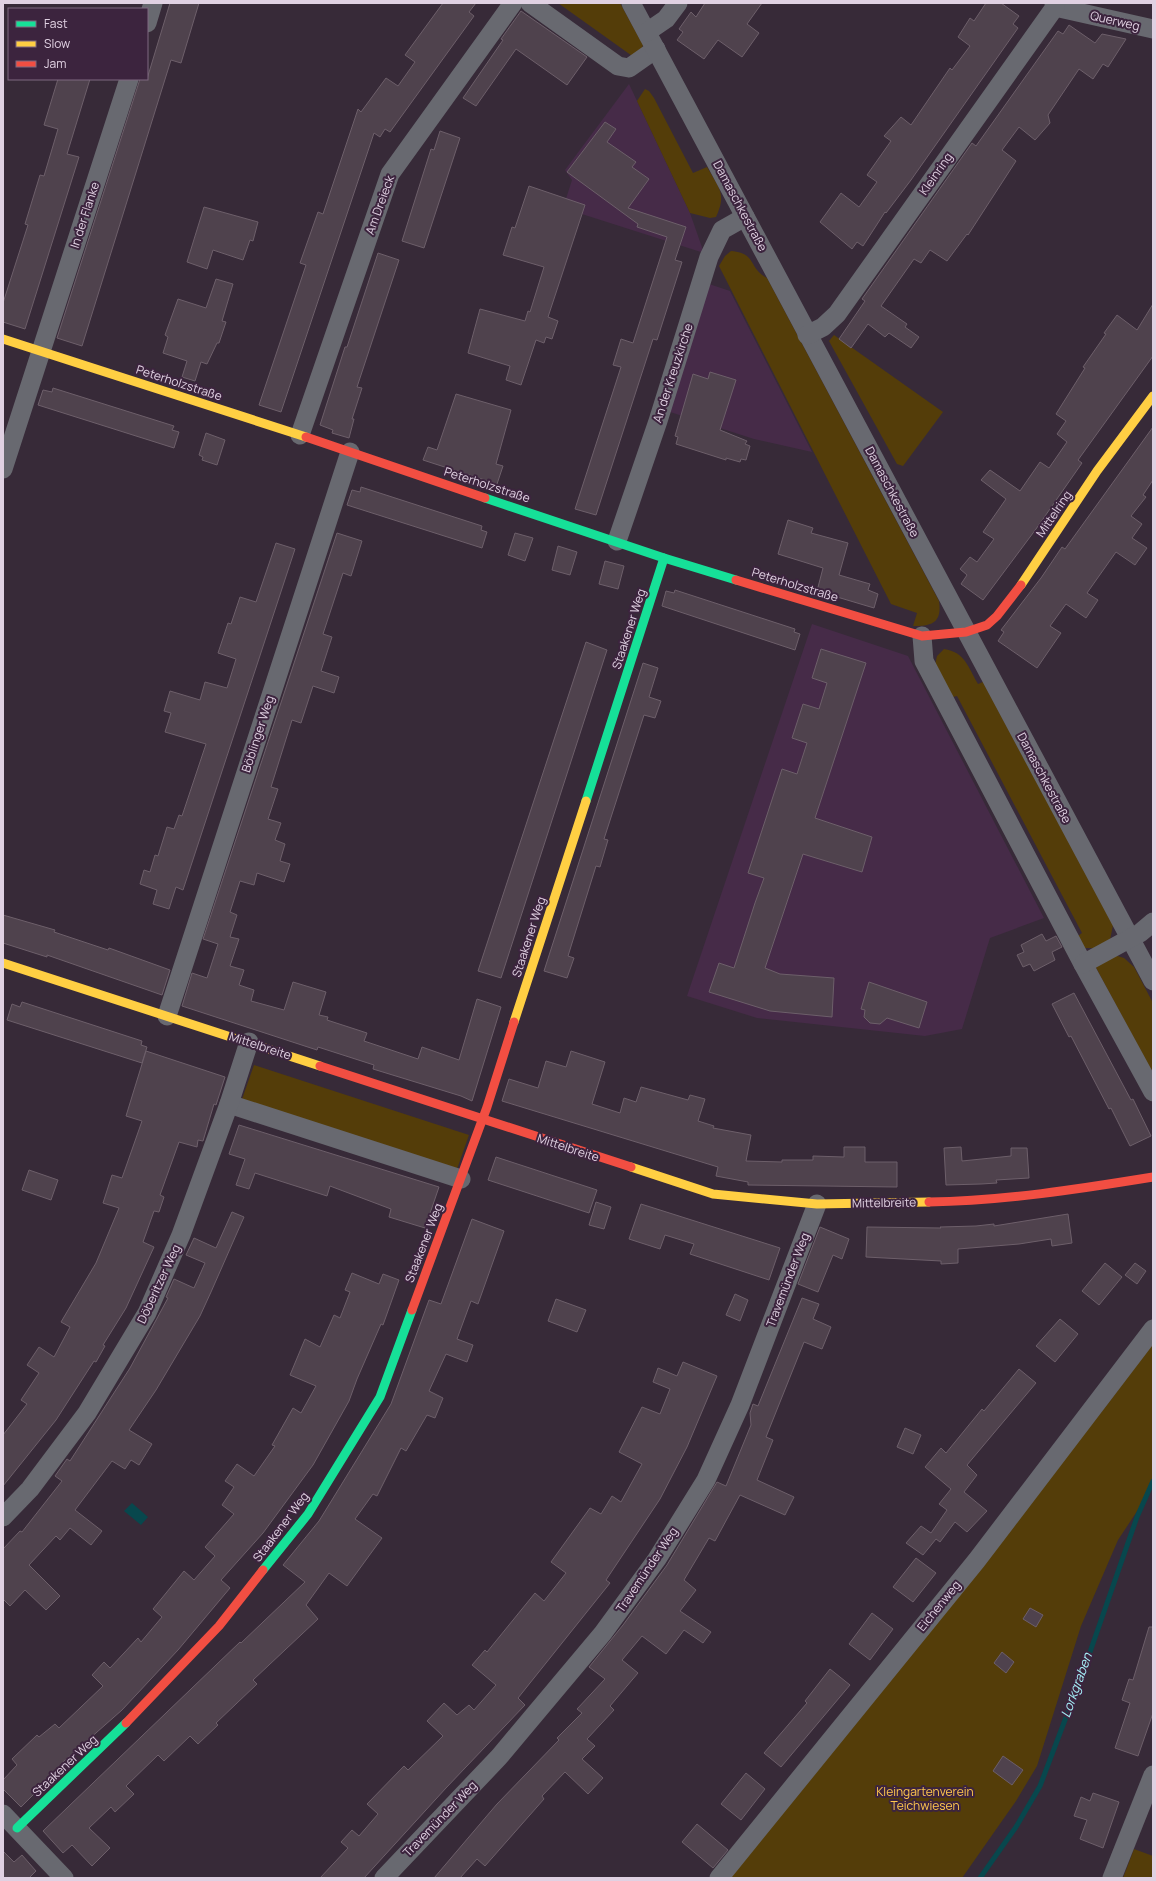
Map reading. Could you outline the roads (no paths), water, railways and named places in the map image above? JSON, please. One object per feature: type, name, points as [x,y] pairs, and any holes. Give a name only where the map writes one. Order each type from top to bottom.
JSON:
[{"type":"street","points":[[148,20],[154,3]]},
{"type":"street","name":"Am Dreieck","points":[[300,435],[390,174],[513,3]]},
{"type":"street","points":[[530,3],[618,66],[628,68],[656,49]]},
{"type":"street","name":"Damaschkestraße","points":[[631,3],[1153,981]]},
{"type":"street","points":[[647,32],[666,19],[678,3]]},
{"type":"street","name":"Querweg","points":[[1054,5],[1153,29]]},
{"type":"street","name":"Kleinring","points":[[807,335],[823,327],[837,314],[1054,5]]},
{"type":"street","name":"In der Flanke","points":[[3,469],[129,80]]},
{"type":"street","name":"An der Kreuzkirche","points":[[617,541],[658,421],[710,257],[722,230],[745,217]]},
{"type":"street","name":"Peterholzstraße","points":[[3,339],[300,435],[664,558],[922,636],[966,632]]},
{"type":"street","name":"Mittelring","points":[[966,632],[987,624],[997,616],[1031,571],[1097,471],[1153,396]]},
{"type":"street","name":"Böblinger Weg","points":[[167,1016],[350,452]]},
{"type":"street","name":"Staakener Weg","points":[[17,1828],[156,1693],[218,1626],[308,1514],[380,1397],[482,1120],[664,558]]},
{"type":"street","points":[[922,636],[924,661],[1083,964],[1153,1092]]},
{"type":"street","points":[[1083,964],[1140,933],[1153,922]]},
{"type":"street","name":"Mittelbreite","points":[[3,963],[713,1194],[818,1204],[951,1202],[1069,1191],[1153,1177]]},
{"type":"street","name":"Döberitzer Weg","points":[[3,1517],[30,1489],[87,1413],[147,1313],[181,1235],[229,1104],[249,1042]]},
{"type":"street","points":[[229,1104],[461,1179]]},
{"type":"street","name":"Travemünder Weg","points":[[384,1878],[499,1757],[603,1633],[657,1559],[706,1480],[740,1405],[818,1204]]},
{"type":"street","name":"Eichenweg","points":[[719,1878],[977,1560],[1153,1329]]},
{"type":"street","points":[[1112,1878],[1153,1775]]},
{"type":"street","points":[[3,1814],[64,1878]]},
{"type":"water","points":[[132,1503],[148,1517],[141,1525],[124,1511]]},
{"type":"waterway","name":"Lorkgraben","points":[[980,1878],[1016,1827],[1040,1786],[1082,1675],[1137,1517],[1153,1481]]},
{"type":"park label","name":"Kleingartenverein Teichwiesen","points":[[925,1799]]}]
